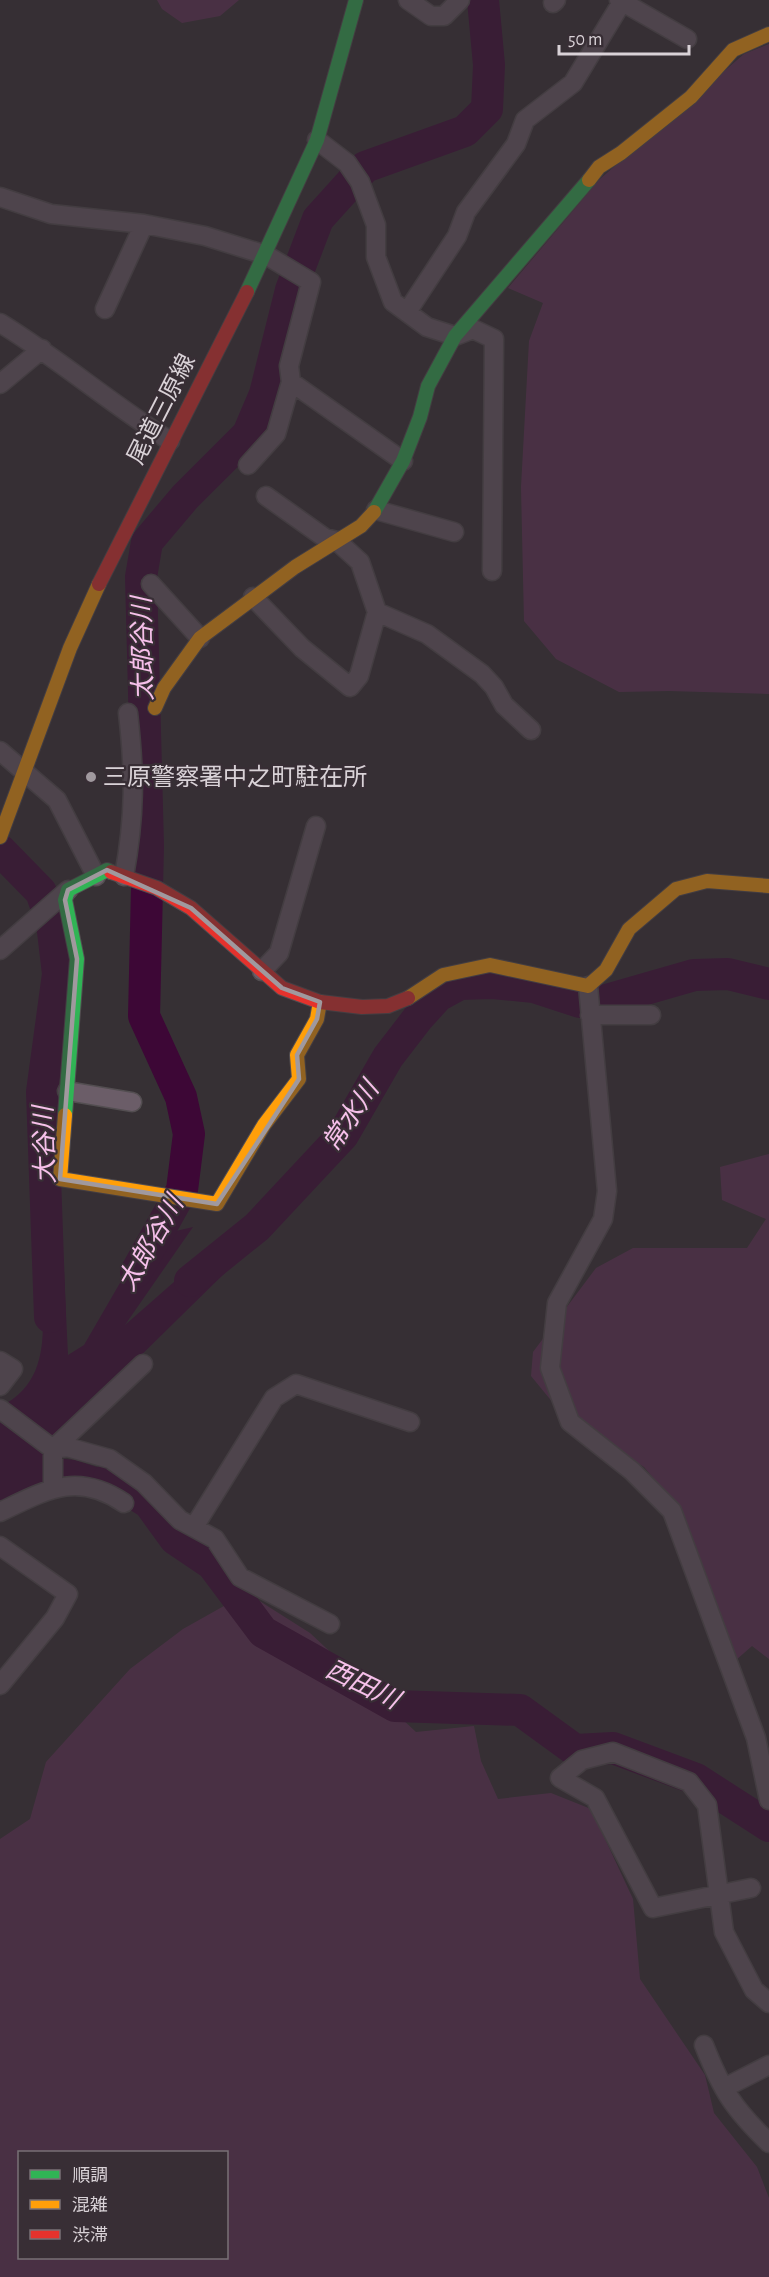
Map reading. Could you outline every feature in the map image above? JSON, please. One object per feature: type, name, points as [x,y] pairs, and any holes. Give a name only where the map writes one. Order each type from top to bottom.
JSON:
[{"type":"street","name":"尾道三原線","points":[[1,833],[79,627],[113,552],[266,255],[317,140],[356,0]]},
{"type":"street","points":[[408,0],[431,16],[444,16],[460,0]]},
{"type":"street","points":[[407,312],[458,236],[466,212],[516,144],[525,120],[573,83],[621,1],[687,39]]},
{"type":"street","points":[[155,708],[164,688],[200,638],[253,597],[362,526],[376,510],[403,461],[428,386],[455,336],[549,229],[599,167],[621,153],[691,97],[733,50],[769,34]]},
{"type":"street","points":[[317,140],[347,163],[360,182],[376,225],[376,257],[393,302],[427,327],[455,336],[473,329],[494,339],[492,571]]},
{"type":"street","points":[[0,197],[51,214],[144,224],[205,236],[266,255],[311,282],[289,366],[291,382],[276,434],[248,465]]},
{"type":"street","points":[[105,309],[144,224]]},
{"type":"street","points":[[0,323],[42,349],[132,417],[170,441]]},
{"type":"street","points":[[0,384],[42,349]]},
{"type":"street","points":[[291,382],[403,461]]},
{"type":"street","points":[[253,597],[302,648],[350,687],[359,676],[377,612],[360,562],[337,541],[325,538],[266,496]]},
{"type":"street","points":[[376,510],[454,532]]},
{"type":"street","points":[[151,584],[200,638]]},
{"type":"street","points":[[377,612],[427,634],[482,674],[494,687],[504,705],[531,730]]},
{"type":"street","points":[[128,714],[135,770],[129,878]]},
{"type":"street","points":[[0,752],[25,770],[57,800],[96,876]]},
{"type":"street","points":[[262,971],[279,953],[316,826]]},
{"type":"street","points":[[0,950],[68,890],[107,870],[157,888],[191,908],[282,988],[320,1002],[362,1007],[388,1006],[411,997],[443,975],[490,965],[588,986]]},
{"type":"street","points":[[588,986],[606,970],[629,929],[676,890],[707,881],[769,886]]},
{"type":"street","points":[[68,890],[65,900],[77,959],[60,1179],[217,1204],[264,1125],[299,1079],[297,1055],[317,1019],[320,1002]]},
{"type":"street","points":[[588,986],[607,1191],[603,1219],[557,1303],[550,1368],[570,1422],[632,1471],[672,1511],[756,1738],[769,1800]]},
{"type":"street","points":[[590,1015],[651,1015]]},
{"type":"street","points":[[67,1091],[132,1102]]},
{"type":"street","points":[[0,1361],[13,1369],[0,1386]]},
{"type":"street","points":[[53,1487],[52,1449],[142,1364]]},
{"type":"street","points":[[194,1527],[274,1398],[296,1384],[410,1422]]},
{"type":"street","points":[[0,1409],[52,1449],[67,1447],[111,1459],[144,1484],[180,1520],[215,1539],[240,1577],[330,1624]]},
{"type":"street","points":[[0,1512],[53,1487],[84,1485],[108,1492],[124,1503]]},
{"type":"street","points":[[0,1546],[68,1594],[56,1618],[0,1685]]},
{"type":"street","points":[[751,1888],[718,1893],[654,1908],[595,1798],[560,1778],[582,1760],[613,1752],[689,1782],[707,1805],[718,1893],[724,1932],[754,1990],[769,2003]]},
{"type":"street","points":[[704,2045],[737,2112],[769,2144]]},
{"type":"street","points":[[724,2088],[769,2065]]},
{"type":"highlighted area","points":[[107,870],[191,908],[282,988],[320,1002],[317,1019],[297,1055],[299,1079],[217,1204],[60,1179],[77,959],[65,900],[68,890]]},
{"type":"shaded area","points":[[157,0],[239,0],[220,16],[182,23],[162,9]]},
{"type":"shaded area","points":[[769,44],[769,694],[619,692],[556,659],[524,621],[521,487],[529,341],[543,303],[508,288],[600,179],[744,54]]},
{"type":"shaded area","points":[[769,1154],[769,1659],[752,1646],[736,1660],[681,1511],[644,1467],[563,1415],[531,1376],[533,1352],[596,1268],[633,1248],[747,1248],[766,1219],[722,1200],[720,1167]]},
{"type":"shaded area","points":[[247,1593],[310,1633],[416,1732],[474,1726],[481,1761],[498,1799],[551,1793],[591,1809],[633,1899],[640,1979],[705,2075],[714,2113],[757,2167],[769,2198],[769,2277],[0,2277],[0,1839],[30,1819],[46,1762],[130,1669],[183,1629]]},
{"type":"water","points":[[193,1227],[125,1325],[216,1245],[232,1266],[73,1422],[44,1457],[75,1460],[116,1473],[151,1499],[134,1503],[108,1489],[32,1486],[0,1502],[0,1407],[17,1396],[29,1382],[37,1367],[43,1333],[42,1277],[64,1272],[68,1355],[84,1345],[146,1238]]},
{"type":"waterway","name":"太郎谷川","points":[[136,1272],[182,1190],[189,1134],[181,1097],[144,1016],[148,846],[141,577],[147,542],[185,497],[248,434],[265,394],[291,290],[318,219],[365,167],[465,131],[487,109],[489,65],[483,0]]},
{"type":"waterway","name":"大谷川","points":[[0,850],[41,892],[52,923],[58,974],[42,1092],[50,1317]]},
{"type":"waterway","name":"常水川","points":[[190,1281],[257,1227],[343,1135],[388,1057],[418,1018],[438,996],[460,984],[492,983],[534,987],[580,1002],[600,1002],[694,975],[728,974],[769,984]]},
{"type":"waterway","name":"西田川","points":[[109,1478],[149,1503],[175,1539],[212,1564],[263,1632],[395,1706],[520,1710],[575,1750],[613,1748],[696,1779],[769,1826]]},
{"type":"traffic: fast","points":[[247,292],[317,140],[356,0]]},
{"type":"traffic: fast","points":[[374,512],[403,461],[420,417],[428,386],[455,336],[589,180]]},
{"type":"traffic: fast","points":[[65,1115],[77,959],[65,900],[68,890],[107,870],[111,872]]},
{"type":"traffic: slow","points":[[589,180],[599,167],[621,153],[691,97],[733,50],[769,34]]},
{"type":"traffic: slow","points":[[155,708],[164,688],[200,638],[295,567],[361,526],[374,512]]},
{"type":"traffic: slow","points":[[0,837],[70,648],[99,584]]},
{"type":"traffic: slow","points":[[408,998],[443,975],[490,965],[588,986],[606,970],[629,929],[676,889],[707,881],[769,886]]},
{"type":"traffic: slow","points":[[65,1115],[60,1179],[217,1204],[264,1125],[299,1079],[297,1055],[317,1019],[320,1002]]},
{"type":"traffic: jam","points":[[99,584],[247,292]]},
{"type":"traffic: jam","points":[[111,872],[157,888],[191,908],[282,988],[320,1002],[362,1007],[388,1006],[408,998]]},
{"type":"place","name":"三原警察署中之町駐在所","points":[[91,777]]}]
